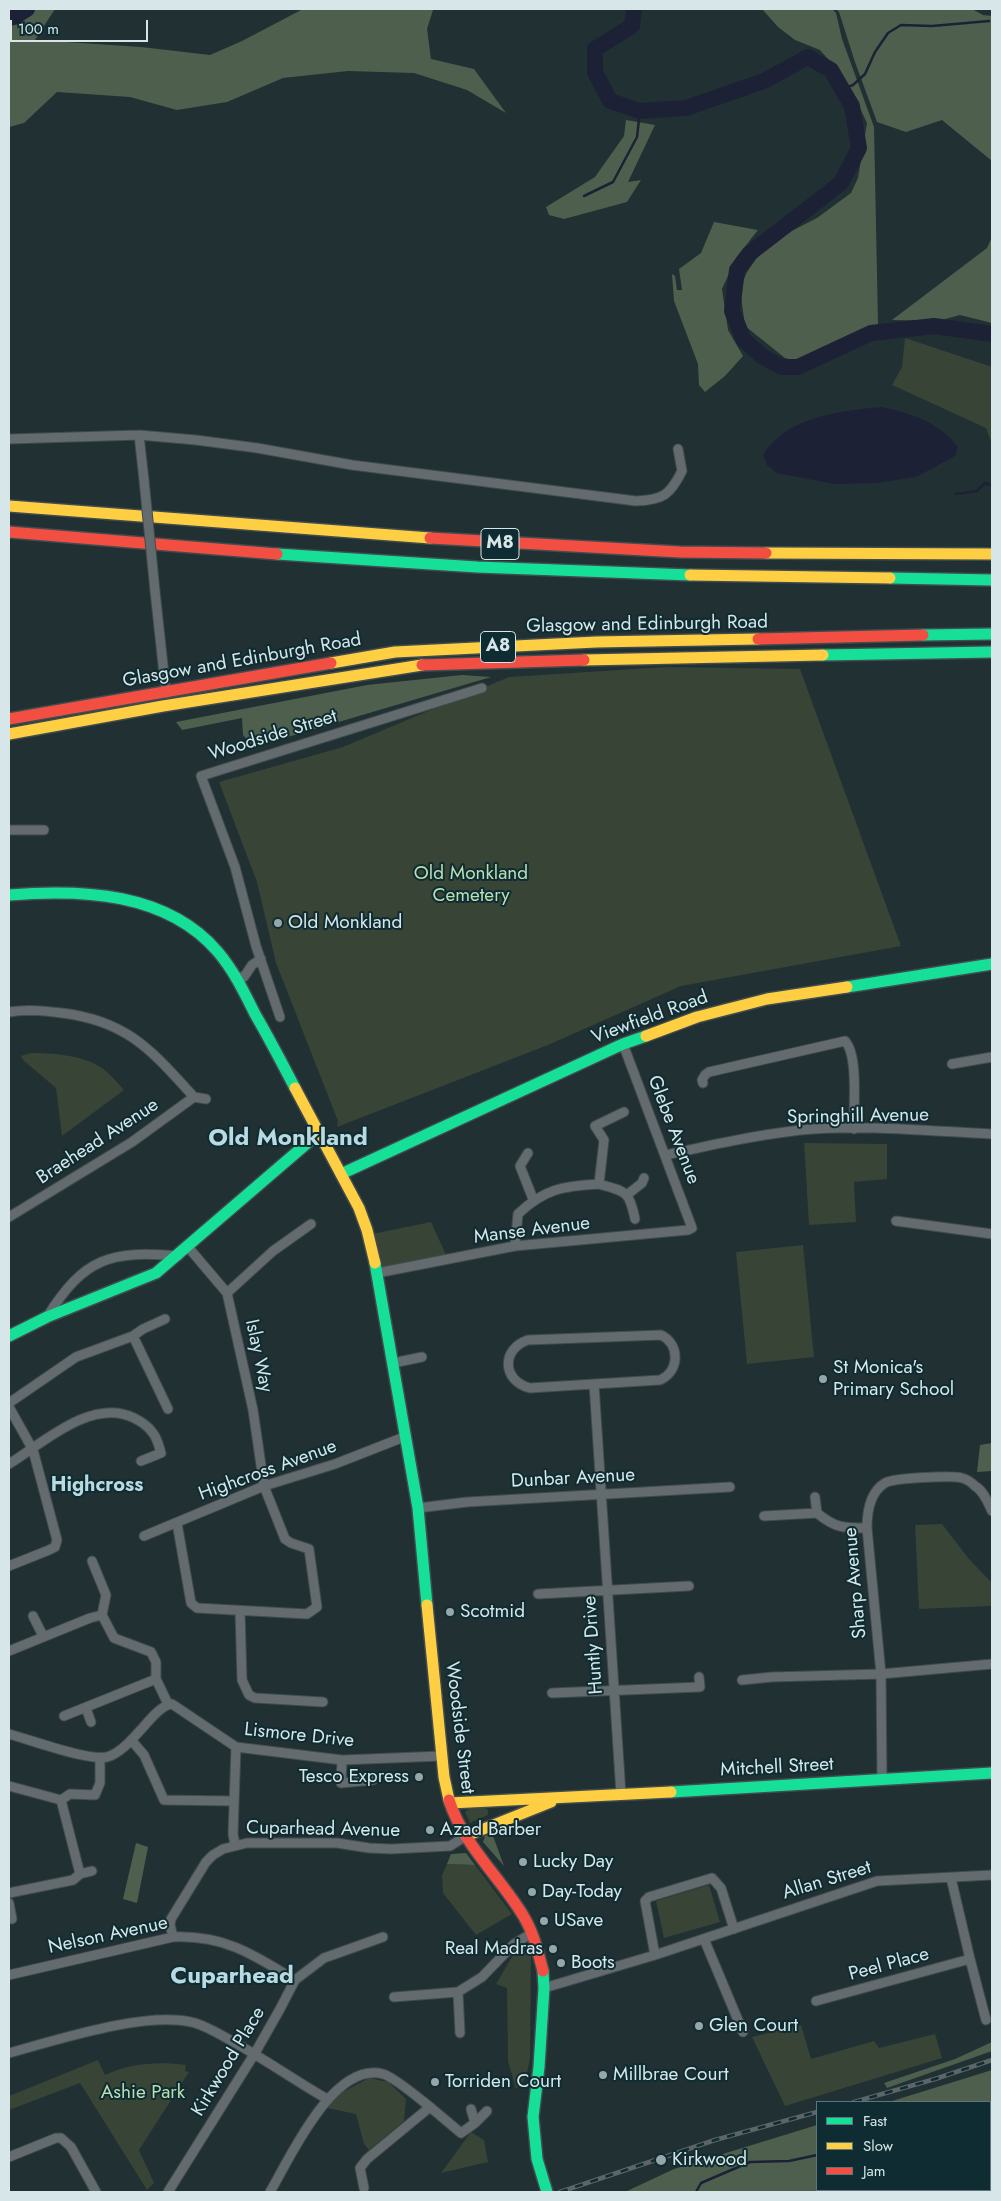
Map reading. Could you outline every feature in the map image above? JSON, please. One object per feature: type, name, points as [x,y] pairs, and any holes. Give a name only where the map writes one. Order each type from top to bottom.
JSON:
[{"type":"main road","name":"M8","points":[[9,506],[521,545],[680,552],[992,554]]},
{"type":"main road","name":"M8","points":[[9,532],[232,550],[487,567],[679,576],[992,580]]},
{"type":"main road","name":"Glasgow and Edinburgh Road","points":[[9,719],[395,652],[596,642],[992,634]]},
{"type":"main road","name":"Glasgow and Edinburgh Road","points":[[9,734],[173,704],[426,664],[673,657],[992,652]]},
{"type":"main road","name":"Woodside Street","points":[[9,895],[49,891],[106,895],[157,910],[187,926],[212,944],[236,977],[277,1058],[359,1208],[367,1230],[377,1273],[404,1438],[418,1508],[444,1777],[450,1802],[466,1836],[523,1916],[532,1933],[543,1972],[544,1988],[539,2067],[533,2117],[538,2160],[547,2192]]},
{"type":"main road","name":"Viewfield Road","points":[[341,1174],[622,1044],[697,1017],[767,999],[992,964]]},
{"type":"main road","points":[[9,1336],[47,1317],[156,1273],[319,1133]]},
{"type":"main road","name":"Mitchell Street","points":[[450,1802],[563,1798],[992,1773]]},
{"type":"main road","name":"Mitchell Street","points":[[466,1836],[563,1798]]},
{"type":"street","points":[[140,435],[166,693]]},
{"type":"street","points":[[9,440],[140,435],[257,448],[352,465],[636,501],[653,500],[667,494],[682,471],[678,449]]},
{"type":"street","name":"Woodside Street","points":[[280,1017],[261,959],[235,867],[201,776],[482,688]]},
{"type":"street","points":[[9,830],[44,830]]},
{"type":"street","points":[[236,977],[244,977],[252,965],[261,959]]},
{"type":"street","points":[[9,1012],[40,1011],[87,1016],[112,1025],[150,1050],[194,1097],[206,1099]]},
{"type":"street","points":[[703,1083],[702,1080],[709,1072],[846,1041],[849,1045],[853,1067],[854,1129]]},
{"type":"street","name":"Glebe Avenue","points":[[622,1044],[666,1155],[692,1228]]},
{"type":"street","points":[[952,1064],[992,1057]]},
{"type":"street","name":"Braehead Avenue","points":[[9,1217],[132,1142],[194,1097]]},
{"type":"street","points":[[599,1184],[604,1140],[595,1126],[624,1112]]},
{"type":"street","name":"Springhill Avenue","points":[[666,1155],[720,1143],[802,1130],[854,1129],[992,1134]]},
{"type":"street","points":[[528,1153],[520,1166],[533,1200]]},
{"type":"street","points":[[628,1194],[642,1183],[644,1178]]},
{"type":"street","points":[[515,1246],[518,1214],[533,1200],[569,1186],[599,1184],[628,1194],[635,1219]]},
{"type":"street","points":[[896,1221],[992,1234]]},
{"type":"street","points":[[227,1293],[273,1251],[311,1224]]},
{"type":"street","name":"Manse Avenue","points":[[377,1273],[515,1246],[688,1230],[692,1228]]},
{"type":"street","name":"Islay Way","points":[[188,1247],[227,1293],[255,1420],[264,1486],[285,1539],[309,1549],[317,1607],[306,1614],[240,1611]]},
{"type":"street","points":[[47,1317],[59,1298],[84,1272],[100,1261],[110,1257],[140,1254],[178,1256]]},
{"type":"street","points":[[9,1403],[76,1357],[133,1336],[165,1319]]},
{"type":"street","points":[[661,1335],[668,1338],[673,1344],[675,1367],[669,1376],[660,1380],[594,1384],[530,1388],[521,1386],[514,1381],[510,1374],[509,1356],[514,1347],[528,1340],[661,1335]]},
{"type":"street","points":[[133,1336],[168,1409]]},
{"type":"street","points":[[393,1363],[422,1357]]},
{"type":"street","name":"Huntly Drive","points":[[594,1384],[621,1794]]},
{"type":"street","points":[[9,1406],[33,1450],[57,1540],[55,1547],[9,1566]]},
{"type":"street","points":[[9,1464],[73,1423],[88,1415],[107,1411],[127,1415],[152,1431],[161,1453],[141,1461]]},
{"type":"street","name":"Highcross Avenue","points":[[144,1536],[264,1486],[335,1464],[404,1438]]},
{"type":"street","name":"Sharp Avenue","points":[[882,1780],[880,1674],[867,1528],[867,1515],[871,1500],[882,1485],[889,1481],[930,1477],[962,1478],[980,1489],[992,1511]]},
{"type":"street","name":"Dunbar Avenue","points":[[418,1508],[467,1502],[730,1487]]},
{"type":"street","points":[[816,1497],[817,1513]]},
{"type":"street","points":[[764,1516],[817,1513],[829,1523],[841,1528],[867,1528]]},
{"type":"street","points":[[177,1523],[191,1603],[197,1608],[240,1611],[242,1680],[248,1695],[255,1698],[323,1702]]},
{"type":"street","points":[[9,1734],[86,1757],[100,1758],[117,1752],[132,1741],[162,1708],[168,1704],[156,1679],[156,1662],[151,1652],[114,1638],[102,1615],[106,1595],[92,1561]]},
{"type":"street","points":[[538,1594],[607,1592],[689,1586]]},
{"type":"street","points":[[9,1651],[43,1636],[102,1615]]},
{"type":"street","points":[[34,1616],[43,1636]]},
{"type":"street","points":[[742,1680],[772,1677],[880,1674],[992,1664]]},
{"type":"street","points":[[552,1693],[700,1687],[699,1677]]},
{"type":"street","points":[[64,1716],[156,1679]]},
{"type":"street","name":"Lismore Drive","points":[[168,1704],[172,1704],[236,1747],[342,1760],[442,1756]]},
{"type":"street","points":[[86,1708],[91,1722]]},
{"type":"street","points":[[132,1741],[144,1755],[164,1800],[233,1800]]},
{"type":"street","points":[[236,1747],[233,1800],[233,1834],[236,1845]]},
{"type":"street","points":[[62,1800],[70,1794],[95,1795],[100,1783],[100,1758]]},
{"type":"street","points":[[342,1760],[341,1783],[373,1780]]},
{"type":"street","points":[[9,1786],[62,1800]]},
{"type":"street","points":[[62,1800],[80,1874]]},
{"type":"street","name":"Cuparhead Avenue","points":[[173,1936],[170,1925],[171,1919],[206,1862],[213,1855],[236,1845],[247,1843],[337,1843],[368,1848],[391,1849],[450,1846],[466,1836]]},
{"type":"street","points":[[9,1893],[73,1880],[80,1874],[92,1871]]},
{"type":"street","name":"Allan Street","points":[[544,1988],[656,1955],[877,1880],[992,1875]]},
{"type":"street","points":[[656,1955],[645,1901],[649,1897],[712,1878],[721,1888],[734,1929]]},
{"type":"street","points":[[951,1878],[986,2020]]},
{"type":"street","points":[[9,1903],[12,1919]]},
{"type":"street","points":[[394,1997],[458,1992],[482,1977],[514,1944],[532,1933]]},
{"type":"street","name":"Nelson Avenue","points":[[9,1975],[173,1936],[192,1936],[214,1940],[249,1952],[294,1980]]},
{"type":"street","name":"Kirkwood Place","points":[[168,2192],[254,2053],[280,2009],[294,1980],[324,1958],[383,1936]]},
{"type":"street","points":[[704,1939],[743,2032]]},
{"type":"street","name":"Peel Place","points":[[816,2002],[970,1959]]},
{"type":"street","points":[[458,1992],[460,2033]]},
{"type":"street","points":[[9,2053],[91,2031],[174,2020],[208,2028],[254,2053],[327,2099]]},
{"type":"street","points":[[270,2192],[314,2114],[342,2086],[362,2075],[374,2072],[386,2074],[461,2133],[487,2111]]},
{"type":"street","points":[[364,2188],[360,2168],[367,2159],[430,2107]]},
{"type":"street","points":[[471,2109],[475,2123]]},
{"type":"street","points":[[9,2156],[56,2138],[61,2138],[71,2148],[96,2192]]},
{"type":"green space","points":[[9,9],[55,9],[35,40],[141,47],[210,55],[242,41],[303,9],[429,9],[433,10],[427,29],[431,59],[474,69],[506,113],[467,90],[414,73],[348,71],[283,78],[227,102],[177,110],[130,97],[57,92],[24,123],[9,127]]},
{"type":"green space","points":[[762,9],[832,9],[836,13],[842,39],[874,127],[878,324],[797,361],[785,358],[745,326],[740,288],[747,272],[761,252],[774,240],[817,218],[851,193],[858,178],[867,123],[857,102],[836,68],[820,50],[795,40],[778,27]]},
{"type":"green space","points":[[836,9],[972,9],[983,15],[992,16],[992,161],[942,120],[906,132],[877,122],[839,12]]},
{"type":"green space","points":[[626,120],[655,125],[628,182],[641,180],[627,202],[564,219],[549,215],[546,207],[595,177],[624,136]]},
{"type":"green space","points":[[714,222],[758,230],[736,258],[722,289],[728,330],[743,356],[725,376],[705,392],[699,385],[698,364],[674,301],[672,274],[675,276],[677,290],[682,290],[679,269],[701,253]]},
{"type":"green space","points":[[992,237],[992,323],[960,315],[938,321],[892,320],[987,248]]},
{"type":"green space","points":[[905,338],[992,367],[992,444],[986,428],[892,385],[902,367]]},
{"type":"green space","name":"Old Monkland Cemetery","points":[[667,667],[800,669],[901,946],[681,986],[548,1045],[337,1127],[338,1121],[276,963],[257,882],[219,782],[343,747],[509,677]]},
{"type":"green space","points":[[462,675],[491,677],[254,747],[243,735],[242,718],[182,730],[176,722],[367,685]]},
{"type":"green space","points":[[31,1053],[58,1054],[86,1060],[102,1068],[124,1090],[62,1136],[56,1088],[23,1060],[21,1056]]},
{"type":"green space","points":[[804,1143],[887,1144],[887,1179],[854,1182],[856,1222],[809,1225]]},
{"type":"green space","points":[[431,1222],[447,1257],[379,1269],[372,1234]]},
{"type":"green space","points":[[803,1245],[814,1357],[747,1364],[736,1252]]},
{"type":"green space","points":[[992,1443],[992,1471],[977,1472],[980,1445]]},
{"type":"green space","points":[[942,1524],[969,1559],[992,1583],[992,1606],[919,1609],[915,1525]]},
{"type":"green space","points":[[470,1808],[485,1808],[488,1810],[488,1815],[470,1823],[465,1812]]},
{"type":"green space","points":[[491,1834],[504,1866],[483,1842],[485,1836]]},
{"type":"green space","points":[[136,1843],[148,1847],[137,1903],[123,1899]]},
{"type":"green space","points":[[466,1853],[475,1865],[447,1864],[451,1854]]},
{"type":"green space","points":[[447,1864],[475,1865],[512,1914],[476,1935],[443,1893],[442,1875]]},
{"type":"green space","points":[[709,1885],[720,1922],[664,1938],[656,1901]]},
{"type":"green space","points":[[523,1944],[531,1950],[530,2059],[526,2077],[516,2089],[508,2061],[507,1988],[496,1984],[516,1950]]},
{"type":"green space","points":[[801,2025],[811,2059],[874,2041],[879,2048],[935,2034],[942,2058],[785,2106],[752,2037]]},
{"type":"green space","points":[[992,2042],[992,2051],[887,2088],[884,2083],[955,2059]]},
{"type":"green space","name":"Ashie Park","points":[[98,2060],[105,2075],[124,2068],[155,2063],[186,2065],[185,2071],[189,2072],[139,2150],[154,2183],[147,2190],[80,2083],[9,2110],[9,2096]]},
{"type":"green space","points":[[992,2070],[992,2178],[991,2101],[892,2101]]},
{"type":"green space","points":[[369,2078],[388,2082],[406,2099],[404,2121],[369,2150],[364,2144],[356,2114],[327,2108],[341,2093]]},
{"type":"green space","points":[[816,2125],[816,2191],[958,2191],[625,2192],[674,2169]]},
{"type":"green space","points":[[471,2132],[484,2140],[488,2162],[441,2173]]},
{"type":"water","points":[[882,407],[924,420],[942,431],[958,447],[955,456],[916,477],[876,483],[835,484],[777,473],[767,465],[763,455],[773,442],[800,424],[833,414]]},
{"type":"waterway","points":[[9,18],[27,9]]},
{"type":"waterway","points":[[634,9],[632,26],[595,49],[595,72],[610,101],[640,111],[686,108],[764,81],[808,57],[831,70],[852,106],[859,148],[841,183],[749,254],[737,270],[732,311],[744,340],[763,357],[782,367],[798,367],[871,333],[934,326],[992,334]]},
{"type":"waterway","points":[[842,89],[853,85],[865,74],[875,52],[888,33],[901,25],[932,26],[989,21]]},
{"type":"waterway","points":[[584,196],[613,182],[637,137],[640,111]]},
{"type":"waterway","points":[[956,494],[977,491],[985,483],[992,486]]},
{"type":"waterway","points":[[696,2192],[701,2183],[750,2162],[789,2161],[816,2155]]},
{"type":"railway","points":[[858,2101],[935,2079],[992,2060]]},
{"type":"railway","points":[[560,2192],[715,2140],[816,2112]]},
{"type":"traffic: fast","points":[[277,554],[477,567],[690,575]]},
{"type":"traffic: fast","points":[[890,578],[992,580]]},
{"type":"traffic: fast","points":[[923,635],[992,634]]},
{"type":"traffic: fast","points":[[823,655],[992,652]]},
{"type":"traffic: fast","points":[[9,895],[65,893],[121,899],[148,906],[174,917],[197,932],[218,952],[234,974],[295,1088]]},
{"type":"traffic: fast","points":[[847,987],[992,964]]},
{"type":"traffic: fast","points":[[341,1174],[623,1044],[646,1036]]},
{"type":"traffic: fast","points":[[9,1336],[47,1317],[156,1273],[319,1133]]},
{"type":"traffic: fast","points":[[375,1263],[418,1508],[427,1605]]},
{"type":"traffic: fast","points":[[671,1792],[992,1773]]},
{"type":"traffic: fast","points":[[543,1971],[544,1988],[539,2067],[533,2117],[537,2159],[547,2192]]},
{"type":"traffic: slow","points":[[9,506],[430,538]]},
{"type":"traffic: slow","points":[[766,553],[992,554]]},
{"type":"traffic: slow","points":[[690,575],[890,578]]},
{"type":"traffic: slow","points":[[331,663],[395,652],[596,642],[758,639]]},
{"type":"traffic: slow","points":[[584,660],[823,655]]},
{"type":"traffic: slow","points":[[9,734],[163,706],[422,665]]},
{"type":"traffic: slow","points":[[646,1036],[697,1017],[767,999],[847,987]]},
{"type":"traffic: slow","points":[[295,1088],[359,1208],[367,1230],[375,1263]]},
{"type":"traffic: slow","points":[[427,1605],[444,1777],[449,1800]]},
{"type":"traffic: slow","points":[[450,1803],[671,1792]]},
{"type":"traffic: slow","points":[[466,1836],[551,1802]]},
{"type":"traffic: jam","points":[[9,532],[277,554]]},
{"type":"traffic: jam","points":[[430,538],[680,552],[766,553]]},
{"type":"traffic: jam","points":[[758,639],[923,635]]},
{"type":"traffic: jam","points":[[422,665],[584,660]]},
{"type":"traffic: jam","points":[[9,719],[331,663]]},
{"type":"traffic: jam","points":[[449,1800],[463,1832],[524,1917],[533,1937],[543,1971]]},
{"type":"place","name":"Old Monkland","points":[[278,923]]},
{"type":"place","name":"St Monica's Primary School","points":[[823,1379]]},
{"type":"place","name":"Scotmid","points":[[450,1612]]},
{"type":"place","name":"Tesco Express","points":[[419,1777]]},
{"type":"place","name":"Azad Barber","points":[[430,1830]]},
{"type":"place","name":"Lucky Day","points":[[523,1862]]},
{"type":"place","name":"Day-Today","points":[[532,1892]]},
{"type":"place","name":"USave","points":[[544,1921]]},
{"type":"place","name":"Real Madras","points":[[553,1949]]},
{"type":"place","name":"Boots","points":[[561,1963]]},
{"type":"place","name":"Glen Court","points":[[699,2026]]},
{"type":"place","name":"Millbrae Court","points":[[603,2075]]},
{"type":"place","name":"Torriden Court","points":[[435,2082]]},
{"type":"place","name":"Kirkwood","points":[[661,2160]]},
{"type":"district","name":"Old Monkland","points":[[288,1139]]},
{"type":"district","name":"Highcross","points":[[97,1486]]},
{"type":"district","name":"Cuparhead","points":[[232,1977]]}]
